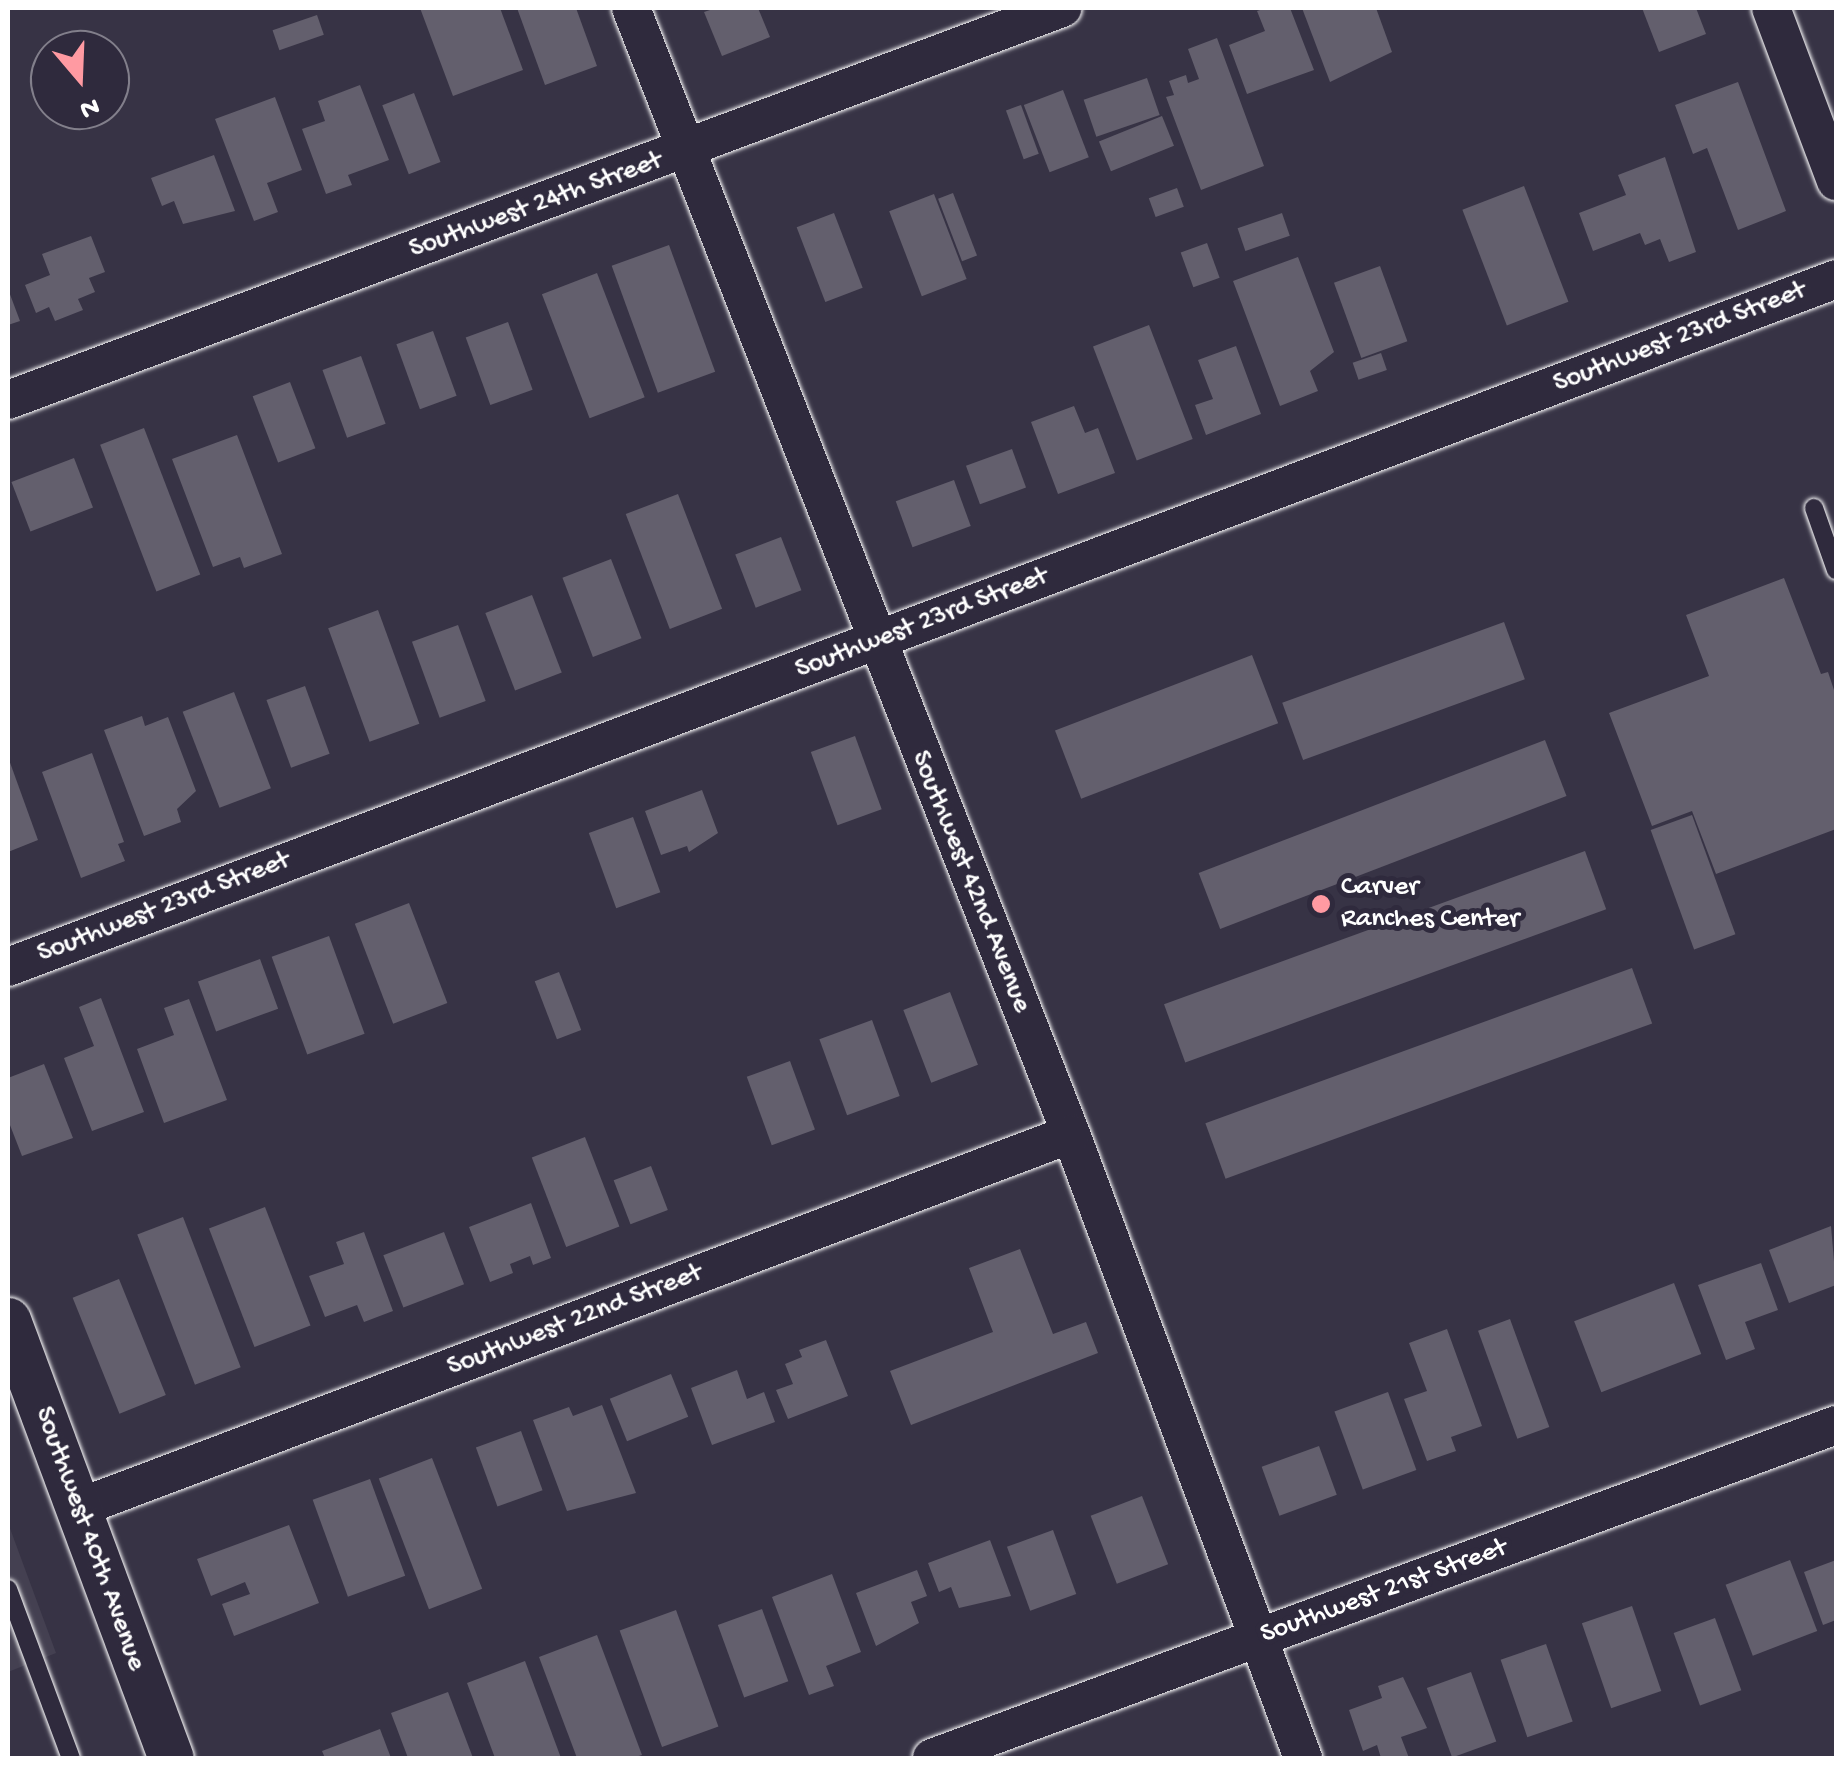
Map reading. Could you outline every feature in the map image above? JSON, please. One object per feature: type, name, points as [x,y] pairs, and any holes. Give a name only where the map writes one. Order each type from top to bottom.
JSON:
[{"type":"street","name":"Southwest 42nd Avenue","points":[[631,8],[682,152],[1071,1134],[1303,1758]]},
{"type":"street","name":"Southwest 24th Street","points":[[8,400],[1062,8]]},
{"type":"street","points":[[1771,8],[1836,181]]},
{"type":"street","name":"Southwest 23rd Street","points":[[8,967],[1836,278]]},
{"type":"street","name":"Southwest 22nd Street","points":[[78,1508],[1071,1134]]},
{"type":"street","name":"Southwest 40th Avenue","points":[[8,1320],[171,1758]]},
{"type":"street","name":"Southwest 21st Street","points":[[932,1758],[1836,1426]]},
{"type":"lane","points":[[1814,508],[1836,570]]},
{"type":"lane","points":[[8,1589],[71,1758]]},
{"type":"shaded area","points":[[8,1523],[56,1653],[8,1672]]},
{"type":"building","points":[[420,8],[500,8],[523,70],[453,96]]},
{"type":"building","points":[[517,8],[576,8],[597,66],[545,85]]},
{"type":"building","points":[[716,8],[758,8],[770,37],[722,56],[704,12]]},
{"type":"building","points":[[1290,8],[1314,70],[1247,94],[1229,45],[1265,31],[1257,11]]},
{"type":"building","points":[[1302,8],[1376,8],[1392,52],[1330,82]]},
{"type":"building","points":[[1642,8],[1696,8],[1706,34],[1659,52]]},
{"type":"building","points":[[317,15],[324,35],[279,50],[273,30]]},
{"type":"building","points":[[1217,38],[1264,166],[1201,190],[1166,97],[1174,95],[1169,81],[1186,75],[1188,83],[1199,79],[1188,49]]},
{"type":"building","points":[[1147,78],[1160,115],[1096,137],[1084,100]]},
{"type":"building","points":[[1738,82],[1786,211],[1738,230],[1707,148],[1693,154],[1675,105]]},
{"type":"building","points":[[360,85],[389,160],[348,175],[352,185],[326,194],[302,129],[325,121],[318,101]]},
{"type":"building","points":[[1063,90],[1089,157],[1050,172],[1024,105]]},
{"type":"building","points":[[414,93],[441,162],[409,174],[382,105]]},
{"type":"building","points":[[275,97],[302,170],[267,183],[278,212],[254,221],[215,119]]},
{"type":"building","points":[[1021,105],[1039,154],[1024,159],[1006,110]]},
{"type":"building","points":[[1162,116],[1174,146],[1111,171],[1099,141]]},
{"type":"building","points":[[214,155],[235,211],[183,224],[174,201],[162,206],[151,178]]},
{"type":"building","points":[[1665,157],[1696,252],[1669,262],[1660,239],[1645,245],[1640,233],[1593,251],[1579,213],[1626,195],[1618,175]]},
{"type":"building","points":[[1524,186],[1568,302],[1507,325],[1462,210]]},
{"type":"building","points":[[1177,188],[1184,207],[1156,217],[1149,198]]},
{"type":"building","points":[[953,193],[977,256],[962,261],[938,199]]},
{"type":"building","points":[[934,194],[967,279],[922,296],[889,211]]},
{"type":"building","points":[[834,213],[863,288],[825,302],[797,227]]},
{"type":"building","points":[[1282,213],[1290,236],[1245,251],[1238,228]]},
{"type":"building","points":[[91,236],[105,272],[89,278],[95,292],[78,299],[83,310],[55,321],[49,307],[36,313],[25,285],[50,275],[42,254]]},
{"type":"building","points":[[1207,243],[1220,278],[1193,287],[1181,253]]},
{"type":"building","points":[[669,245],[715,372],[658,393],[612,266]]},
{"type":"building","points":[[1298,257],[1334,352],[1310,371],[1318,391],[1280,406],[1233,281]]},
{"type":"building","points":[[1380,266],[1407,341],[1361,358],[1334,283]]},
{"type":"building","points":[[597,273],[645,397],[590,418],[542,294]]},
{"type":"building","points":[[8,289],[20,321],[8,325]]},
{"type":"building","points":[[508,322],[533,390],[490,405],[466,337]]},
{"type":"building","points":[[1149,325],[1193,439],[1137,460],[1093,347]]},
{"type":"building","points":[[433,331],[457,396],[420,409],[396,344]]},
{"type":"building","points":[[1236,346],[1261,414],[1206,435],[1195,405],[1213,399],[1198,360]]},
{"type":"building","points":[[1381,353],[1387,370],[1358,380],[1353,363]]},
{"type":"building","points":[[361,356],[386,424],[347,438],[322,370]]},
{"type":"building","points":[[290,382],[315,448],[278,463],[253,396]]},
{"type":"building","points":[[1074,406],[1085,433],[1098,428],[1115,473],[1058,494],[1031,422]]},
{"type":"building","points":[[144,428],[200,575],[156,591],[100,445]]},
{"type":"building","points":[[237,435],[282,554],[244,568],[240,557],[213,567],[172,459]]},
{"type":"building","points":[[1012,449],[1026,488],[980,504],[966,466]]},
{"type":"building","points":[[74,458],[93,507],[30,531],[11,482]]},
{"type":"building","points":[[954,480],[971,526],[912,547],[896,501]]},
{"type":"building","points":[[678,494],[722,609],[670,629],[626,514]]},
{"type":"building","points":[[781,537],[801,590],[756,608],[735,555]]},
{"type":"building","points":[[611,559],[641,638],[593,657],[562,578]]},
{"type":"building","points":[[1784,578],[1821,674],[1828,672],[1836,696],[1836,829],[1716,874],[1692,811],[1652,826],[1609,713],[1709,676],[1686,615]]},
{"type":"building","points":[[532,595],[562,672],[515,690],[485,613]]},
{"type":"building","points":[[378,610],[419,724],[370,742],[328,628]]},
{"type":"building","points":[[1504,622],[1525,679],[1303,760],[1282,703]]},
{"type":"building","points":[[458,625],[486,701],[440,718],[412,642]]},
{"type":"building","points":[[1252,655],[1278,723],[1081,799],[1055,731]]},
{"type":"building","points":[[305,686],[330,754],[291,768],[266,700]]},
{"type":"building","points":[[234,692],[271,788],[220,808],[183,712]]},
{"type":"building","points":[[142,716],[145,726],[168,717],[196,791],[177,809],[181,822],[144,836],[104,730]]},
{"type":"building","points":[[855,736],[882,809],[838,825],[811,752]]},
{"type":"building","points":[[1545,740],[1567,796],[1220,929],[1199,873]]},
{"type":"building","points":[[92,753],[124,842],[118,844],[125,861],[81,878],[42,772]]},
{"type":"building","points":[[8,757],[38,840],[8,852]]},
{"type":"building","points":[[702,790],[718,833],[689,852],[687,846],[661,855],[645,811]]},
{"type":"building","points":[[1692,815],[1735,934],[1694,949],[1651,830]]},
{"type":"building","points":[[633,817],[660,892],[616,908],[589,833]]},
{"type":"building","points":[[1585,851],[1606,909],[1185,1062],[1164,1004]]},
{"type":"building","points":[[409,903],[447,1003],[393,1024],[355,924]]},
{"type":"building","points":[[329,936],[365,1034],[307,1055],[272,957]]},
{"type":"building","points":[[260,959],[278,1009],[216,1031],[198,982]]},
{"type":"building","points":[[1632,968],[1652,1023],[1226,1179],[1205,1123]]},
{"type":"building","points":[[559,972],[581,1030],[557,1039],[535,981]]},
{"type":"building","points":[[950,992],[978,1065],[931,1083],[903,1010]]},
{"type":"building","points":[[101,998],[144,1112],[92,1131],[64,1058],[94,1046],[79,1007]]},
{"type":"building","points":[[189,999],[227,1100],[164,1123],[137,1049],[174,1035],[164,1008]]},
{"type":"building","points":[[872,1020],[900,1096],[847,1115],[819,1039]]},
{"type":"building","points":[[790,1061],[815,1130],[772,1145],[747,1077]]},
{"type":"building","points":[[44,1064],[73,1138],[22,1156],[8,1120],[8,1078]]},
{"type":"building","points":[[585,1137],[619,1227],[566,1247],[532,1157]]},
{"type":"building","points":[[651,1166],[668,1210],[631,1224],[614,1180]]},
{"type":"building","points":[[531,1203],[551,1258],[533,1265],[530,1256],[510,1264],[513,1273],[490,1282],[469,1227]]},
{"type":"building","points":[[265,1207],[311,1326],[254,1347],[209,1229]]},
{"type":"building","points":[[183,1217],[241,1367],[195,1385],[137,1235]]},
{"type":"building","points":[[1831,1226],[1836,1285],[1789,1303],[1769,1250]]},
{"type":"building","points":[[364,1232],[393,1311],[364,1322],[357,1305],[325,1317],[309,1276],[344,1264],[336,1242]]},
{"type":"building","points":[[444,1232],[464,1284],[403,1308],[383,1255]]},
{"type":"building","points":[[1020,1249],[1053,1334],[1086,1322],[1098,1353],[911,1425],[890,1371],[993,1332],[969,1268]]},
{"type":"building","points":[[1761,1263],[1778,1310],[1745,1322],[1755,1349],[1726,1360],[1698,1285]]},
{"type":"building","points":[[119,1279],[166,1395],[119,1414],[73,1298]]},
{"type":"building","points":[[1674,1283],[1701,1354],[1601,1392],[1574,1321]]},
{"type":"building","points":[[1510,1319],[1549,1427],[1517,1439],[1478,1331]]},
{"type":"building","points":[[1447,1329],[1482,1426],[1451,1437],[1456,1451],[1427,1461],[1404,1399],[1427,1391],[1409,1343]]},
{"type":"building","points":[[826,1340],[848,1396],[788,1419],[776,1390],[793,1384],[785,1364],[802,1357],[799,1350]]},
{"type":"building","points":[[737,1370],[747,1399],[764,1392],[775,1422],[712,1445],[691,1388]]},
{"type":"building","points":[[671,1374],[688,1417],[627,1441],[610,1399]]},
{"type":"building","points":[[1388,1392],[1416,1470],[1363,1489],[1334,1411]]},
{"type":"building","points":[[602,1405],[636,1493],[567,1511],[533,1420],[569,1407],[573,1416]]},
{"type":"building","points":[[521,1431],[543,1490],[497,1507],[476,1447]]},
{"type":"building","points":[[1319,1446],[1337,1495],[1279,1516],[1262,1467]]},
{"type":"building","points":[[432,1458],[482,1589],[429,1609],[379,1478]]},
{"type":"building","points":[[370,1479],[405,1576],[348,1597],[313,1500]]},
{"type":"building","points":[[1142,1496],[1168,1564],[1117,1584],[1091,1516]]},
{"type":"building","points":[[289,1525],[319,1603],[234,1636],[222,1604],[250,1594],[245,1582],[211,1596],[197,1559]]},
{"type":"building","points":[[1053,1530],[1076,1594],[1030,1611],[1007,1547]]},
{"type":"building","points":[[990,1540],[1011,1596],[959,1608],[951,1587],[939,1592],[928,1563]]},
{"type":"building","points":[[1790,1560],[1817,1631],[1753,1656],[1726,1585]]},
{"type":"building","points":[[1836,1560],[1836,1620],[1823,1625],[1804,1572]]},
{"type":"building","points":[[917,1570],[927,1596],[911,1602],[919,1623],[876,1646],[856,1593]]},
{"type":"building","points":[[832,1574],[861,1652],[826,1666],[834,1686],[809,1695],[772,1597]]},
{"type":"building","points":[[1632,1606],[1661,1691],[1611,1708],[1582,1623]]},
{"type":"building","points":[[762,1609],[788,1681],[744,1697],[718,1625]]},
{"type":"building","points":[[676,1610],[718,1727],[662,1747],[620,1631]]},
{"type":"building","points":[[1715,1618],[1741,1690],[1700,1705],[1674,1633]]},
{"type":"building","points":[[597,1635],[642,1755],[577,1758],[539,1657]]},
{"type":"building","points":[[1546,1644],[1573,1722],[1527,1737],[1501,1660]]},
{"type":"building","points":[[525,1661],[561,1758],[495,1758],[467,1683]]},
{"type":"building","points":[[1471,1672],[1496,1742],[1452,1758],[1427,1688]]},
{"type":"building","points":[[1403,1677],[1427,1728],[1401,1737],[1409,1758],[1381,1758],[1377,1745],[1363,1751],[1349,1710],[1382,1698],[1378,1686]]},
{"type":"building","points":[[448,1692],[473,1758],[408,1758],[391,1713]]},
{"type":"building","points":[[380,1729],[391,1758],[325,1758],[322,1751]]},
{"type":"place","name":"Carver Ranches Center","points":[[1321,904]]}]
